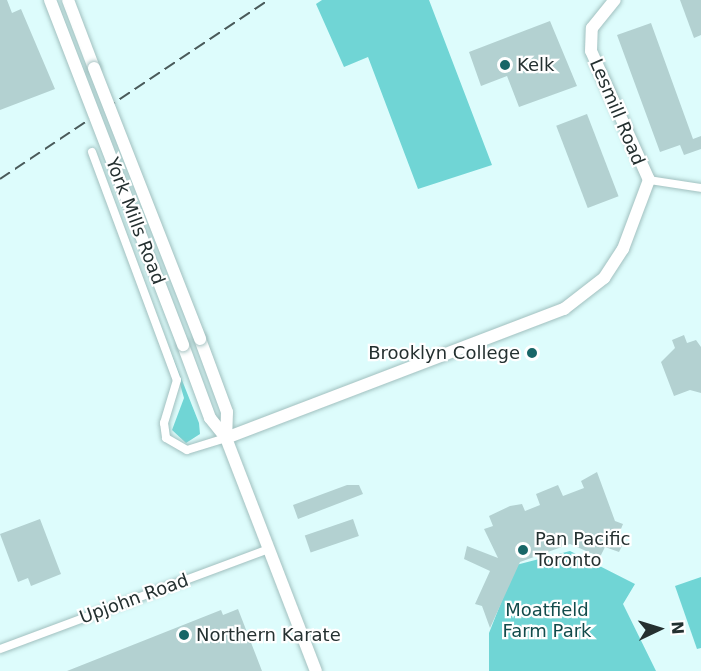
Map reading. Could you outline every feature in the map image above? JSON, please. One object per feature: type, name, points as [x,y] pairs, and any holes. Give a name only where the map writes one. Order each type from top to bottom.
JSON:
[{"type":"main road","name":"York Mills Road","points":[[50,0],[210,418],[226,438],[316,671]]},
{"type":"main road","name":"York Mills Road","points":[[68,0],[227,412],[226,438]]},
{"type":"main road","name":"Lesmill Road","points":[[226,438],[580,300],[614,265],[649,180],[591,51],[597,19],[615,0]]},
{"type":"street","name":"York Mills Road","points":[[92,152],[177,380],[165,423],[166,438],[187,450],[226,438]]},
{"type":"street","points":[[649,180],[701,188]]},
{"type":"street","name":"Upjohn Road","points":[[0,649],[269,549]]},
{"type":"green space","points":[[322,0],[429,0],[492,165],[418,189],[368,57],[344,67],[316,4]]},
{"type":"green space","points":[[170,350],[199,423],[200,434],[186,443],[172,430],[184,398]]},
{"type":"green space","name":"Moatfield Farm Park","points":[[570,551],[635,584],[623,604],[656,671],[489,671],[489,633],[516,565]]},
{"type":"green space","points":[[701,577],[701,648],[697,649],[675,586]]},
{"type":"building","points":[[0,0],[7,0],[12,13],[21,9],[55,89],[0,110]]},
{"type":"building","points":[[680,0],[701,0],[701,35],[694,38]]},
{"type":"building","name":"Kelk","points":[[550,21],[577,86],[519,107],[507,76],[481,86],[469,52]]},
{"type":"building","points":[[651,23],[693,139],[701,136],[701,149],[684,155],[680,145],[660,152],[617,35]]},
{"type":"building","points":[[587,114],[619,196],[588,208],[556,126]]},
{"type":"building","points":[[684,335],[687,343],[696,340],[701,347],[701,393],[690,390],[674,396],[661,362],[675,348],[672,340]]},
{"type":"building","name":"Pan Pacific Toronto","points":[[597,472],[615,521],[623,524],[616,541],[623,544],[619,552],[605,547],[600,557],[570,544],[520,562],[490,628],[482,606],[475,604],[490,571],[464,559],[467,546],[498,558],[484,529],[493,526],[489,516],[510,506],[522,504],[525,511],[540,505],[536,494],[558,485],[563,496],[584,488],[581,481]]},
{"type":"building","points":[[347,485],[359,485],[363,494],[298,519],[293,505]]},
{"type":"building","points":[[40,519],[61,574],[31,586],[28,578],[18,582],[0,534]]},
{"type":"building","points":[[353,519],[359,536],[311,553],[305,536]]},
{"type":"building","points":[[238,609],[262,671],[67,671],[221,610],[223,615]]},
{"type":"railway","points":[[0,179],[268,0]]},
{"type":"place","name":"Kelk","points":[[505,65]]},
{"type":"place","name":"Brooklyn College","points":[[532,353]]},
{"type":"place","name":"Pan Pacific Toronto","points":[[523,550]]},
{"type":"place","name":"Northern Karate","points":[[184,635]]}]
